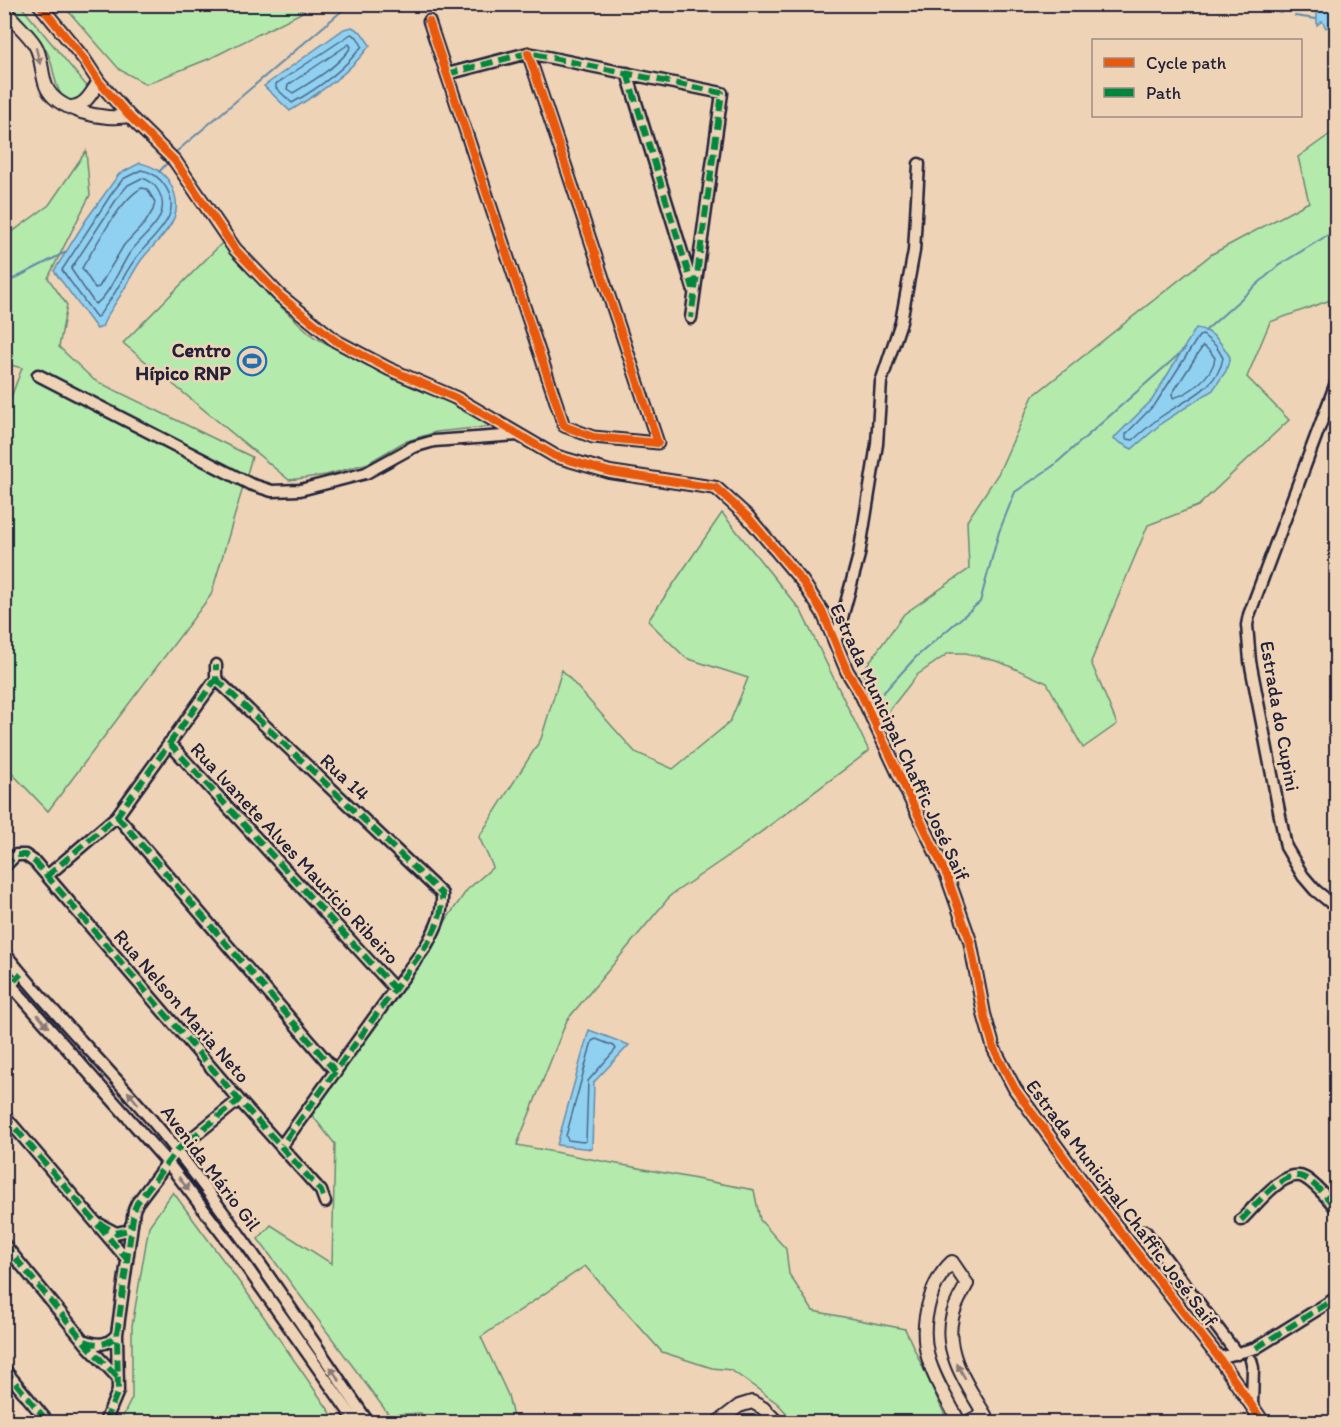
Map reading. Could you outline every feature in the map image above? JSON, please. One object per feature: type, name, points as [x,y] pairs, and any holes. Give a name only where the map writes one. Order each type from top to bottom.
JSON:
[{"type":"street","name":"Estrada Municipal Chaffic José Saif","points":[[39,4],[84,59],[99,82],[129,116],[175,161],[249,265],[279,295],[336,341],[389,369],[456,398],[555,456],[610,472],[716,488],[748,517],[802,580],[823,613],[847,671],[861,694],[947,876],[970,941],[982,1004],[994,1048],[1015,1089],[1091,1194],[1219,1358],[1263,1422]]},
{"type":"street","points":[[4,9],[35,45],[49,92],[62,104],[117,119],[129,116]]},
{"type":"street","points":[[429,21],[564,426],[593,437],[658,443],[528,53]]},
{"type":"street","points":[[447,74],[528,53],[722,93],[691,318]]},
{"type":"street","points":[[627,73],[695,292]]},
{"type":"street","points":[[69,107],[85,102],[99,82]]},
{"type":"street","points":[[836,640],[859,555],[877,444],[881,382],[901,322],[914,251],[919,164]]},
{"type":"street","points":[[38,375],[250,484],[272,491],[300,490],[366,473],[413,447],[434,441],[518,435]]},
{"type":"street","name":"Estrada do Cupini","points":[[1336,383],[1247,625],[1251,661],[1286,847],[1303,876],[1315,890],[1336,907]]},
{"type":"street","points":[[47,876],[117,816],[216,679],[216,665]]},
{"type":"street","name":"Rua 14","points":[[216,679],[442,894],[439,923],[426,946],[394,988]]},
{"type":"street","name":"Rua lvanete Alves Maurício Ribeiro","points":[[169,743],[394,988]]},
{"type":"street","points":[[117,816],[336,1072]]},
{"type":"street","name":"Rua Nelson Maria Neto","points":[[4,867],[16,855],[25,855],[35,862],[239,1100],[282,1145],[321,1191],[325,1202]]},
{"type":"street","name":"Avenida Mário Gil","points":[[4,952],[177,1150],[246,1244],[306,1341],[352,1408],[368,1422]]},
{"type":"street","points":[[4,995],[8,980],[21,974]]},
{"type":"street","name":"Avenida Mário Gil","points":[[8,980],[168,1163],[306,1341]]},
{"type":"street","points":[[282,1145],[394,988]]},
{"type":"street","points":[[91,1076],[104,1064]]},
{"type":"street","points":[[105,1422],[118,1391],[117,1334],[126,1258],[137,1203],[177,1150],[239,1100]]},
{"type":"street","points":[[4,1115],[126,1258]]},
{"type":"street","points":[[1241,1220],[1281,1180],[1296,1176],[1304,1177],[1336,1208]]},
{"type":"street","points":[[91,1219],[116,1233],[129,1230],[132,1224]]},
{"type":"street","points":[[1145,1231],[1253,1368],[1252,1405]]},
{"type":"street","points":[[4,1244],[83,1340],[118,1378]]},
{"type":"street","points":[[236,1252],[246,1244]]},
{"type":"street","points":[[959,1422],[930,1366],[925,1350],[924,1331],[930,1297],[939,1278],[952,1262],[967,1284],[951,1320],[950,1343],[954,1359],[986,1418],[967,1422]]},
{"type":"street","points":[[1219,1358],[1244,1355],[1336,1298]]},
{"type":"street","points":[[83,1340],[100,1345],[112,1340],[117,1334]]},
{"type":"street","points":[[4,1370],[48,1422]]},
{"type":"street","points":[[718,1422],[739,1406],[752,1402],[763,1408],[777,1422]]},
{"type":"street","name":"Avenida Mário Gil","points":[[352,1408],[356,1422]]},
{"type":"green space","points":[[10,5],[20,5],[86,85],[88,91],[72,104],[62,95],[56,84],[50,59],[43,44]]},
{"type":"green space","points":[[63,5],[302,5],[301,13],[211,58],[146,84],[120,70]]},
{"type":"green space","points":[[1336,130],[1336,298],[1270,322],[1247,377],[1289,420],[1198,506],[1148,525],[1091,662],[1117,724],[1083,748],[1047,683],[1000,662],[966,653],[949,653],[917,675],[884,717],[862,672],[904,614],[969,569],[967,521],[998,474],[1033,396],[1212,254],[1309,202],[1298,157]]},
{"type":"green space","points":[[86,151],[90,195],[48,278],[67,305],[59,347],[94,380],[252,457],[211,595],[48,811],[5,766],[4,416],[22,368],[7,364],[5,366],[4,238],[49,205]]},
{"type":"green space","name":"Centro Hípico RNP","points":[[224,241],[269,296],[314,337],[393,379],[461,406],[494,426],[436,432],[404,442],[368,463],[326,475],[289,480],[123,343]]},
{"type":"green space","points":[[722,513],[801,611],[869,751],[737,850],[671,895],[567,1020],[517,1145],[754,1190],[760,1220],[786,1249],[789,1274],[813,1311],[905,1329],[948,1422],[795,1422],[777,1403],[731,1370],[712,1368],[662,1352],[585,1266],[481,1337],[508,1395],[514,1422],[425,1422],[421,1413],[389,1415],[258,1239],[271,1225],[332,1264],[335,1144],[311,1114],[467,890],[493,867],[479,837],[541,739],[562,670],[635,752],[673,769],[730,722],[748,678],[686,658],[648,621]]},
{"type":"green space","points":[[173,1192],[248,1294],[337,1422],[120,1422],[132,1398],[132,1326],[149,1226]]},
{"type":"water","points":[[1317,5],[1336,5],[1336,23],[1326,28],[1322,21],[1317,25]]},
{"type":"water","points":[[352,27],[361,32],[370,45],[343,74],[312,97],[290,111],[264,86],[344,29]]},
{"type":"water","points":[[140,163],[157,170],[170,183],[175,195],[175,216],[165,233],[142,259],[102,327],[97,329],[54,271],[86,220],[119,174]]},
{"type":"water","points":[[1196,328],[1212,335],[1230,357],[1226,371],[1213,390],[1163,422],[1132,449],[1113,439],[1152,400]]},
{"type":"water","points":[[589,1030],[629,1045],[594,1082],[592,1149],[557,1145]]},
{"type":"waterway","points":[[176,152],[350,4]]},
{"type":"waterway","points":[[1244,4],[1282,13]]},
{"type":"waterway","points":[[1295,16],[1316,19]]},
{"type":"waterway","points":[[159,172],[167,163]]},
{"type":"waterway","points":[[1205,331],[1279,265],[1336,230]]},
{"type":"waterway","points":[[4,284],[66,252]]},
{"type":"waterway","points":[[883,693],[916,657],[980,602],[999,532],[1015,492],[1053,466],[1185,349]]},
{"type":"marked path","points":[[447,74],[528,53],[722,93],[691,318]]},
{"type":"marked path","points":[[627,73],[693,288]]},
{"type":"marked path","points":[[47,876],[117,816],[216,679],[216,665]]},
{"type":"marked path","points":[[216,679],[442,894],[438,921],[426,946],[282,1145]]},
{"type":"marked path","points":[[169,743],[394,988]]},
{"type":"marked path","points":[[117,816],[336,1072]]},
{"type":"marked path","points":[[4,867],[16,855],[25,855],[35,862],[239,1100],[321,1191],[325,1202]]},
{"type":"marked path","points":[[4,995],[21,974]]},
{"type":"marked path","points":[[105,1422],[118,1391],[117,1334],[134,1210],[177,1150],[239,1100]]},
{"type":"marked path","points":[[4,1115],[126,1258]]},
{"type":"marked path","points":[[1241,1220],[1271,1190],[1289,1178],[1297,1176],[1314,1184],[1336,1208]]},
{"type":"marked path","points":[[99,1223],[116,1233],[129,1230],[131,1224]]},
{"type":"marked path","points":[[4,1244],[87,1345],[118,1378]]},
{"type":"marked path","points":[[1256,1348],[1336,1298]]},
{"type":"marked path","points":[[85,1341],[102,1344],[110,1341],[117,1334]]},
{"type":"marked path","points":[[4,1369],[48,1422]]},
{"type":"cycle path","points":[[39,4],[84,59],[99,82],[129,116],[175,161],[235,249],[279,295],[336,341],[389,369],[456,398],[555,456],[610,472],[716,488],[748,517],[802,581],[823,613],[847,671],[861,694],[947,876],[970,941],[984,1014],[994,1049],[1015,1089],[1091,1194],[1219,1358],[1263,1422]]},
{"type":"cycle path","points":[[429,21],[564,426],[593,437],[658,443],[528,53]]},
{"type":"place","name":"Centro Hípico RNP","points":[[252,361]]}]
